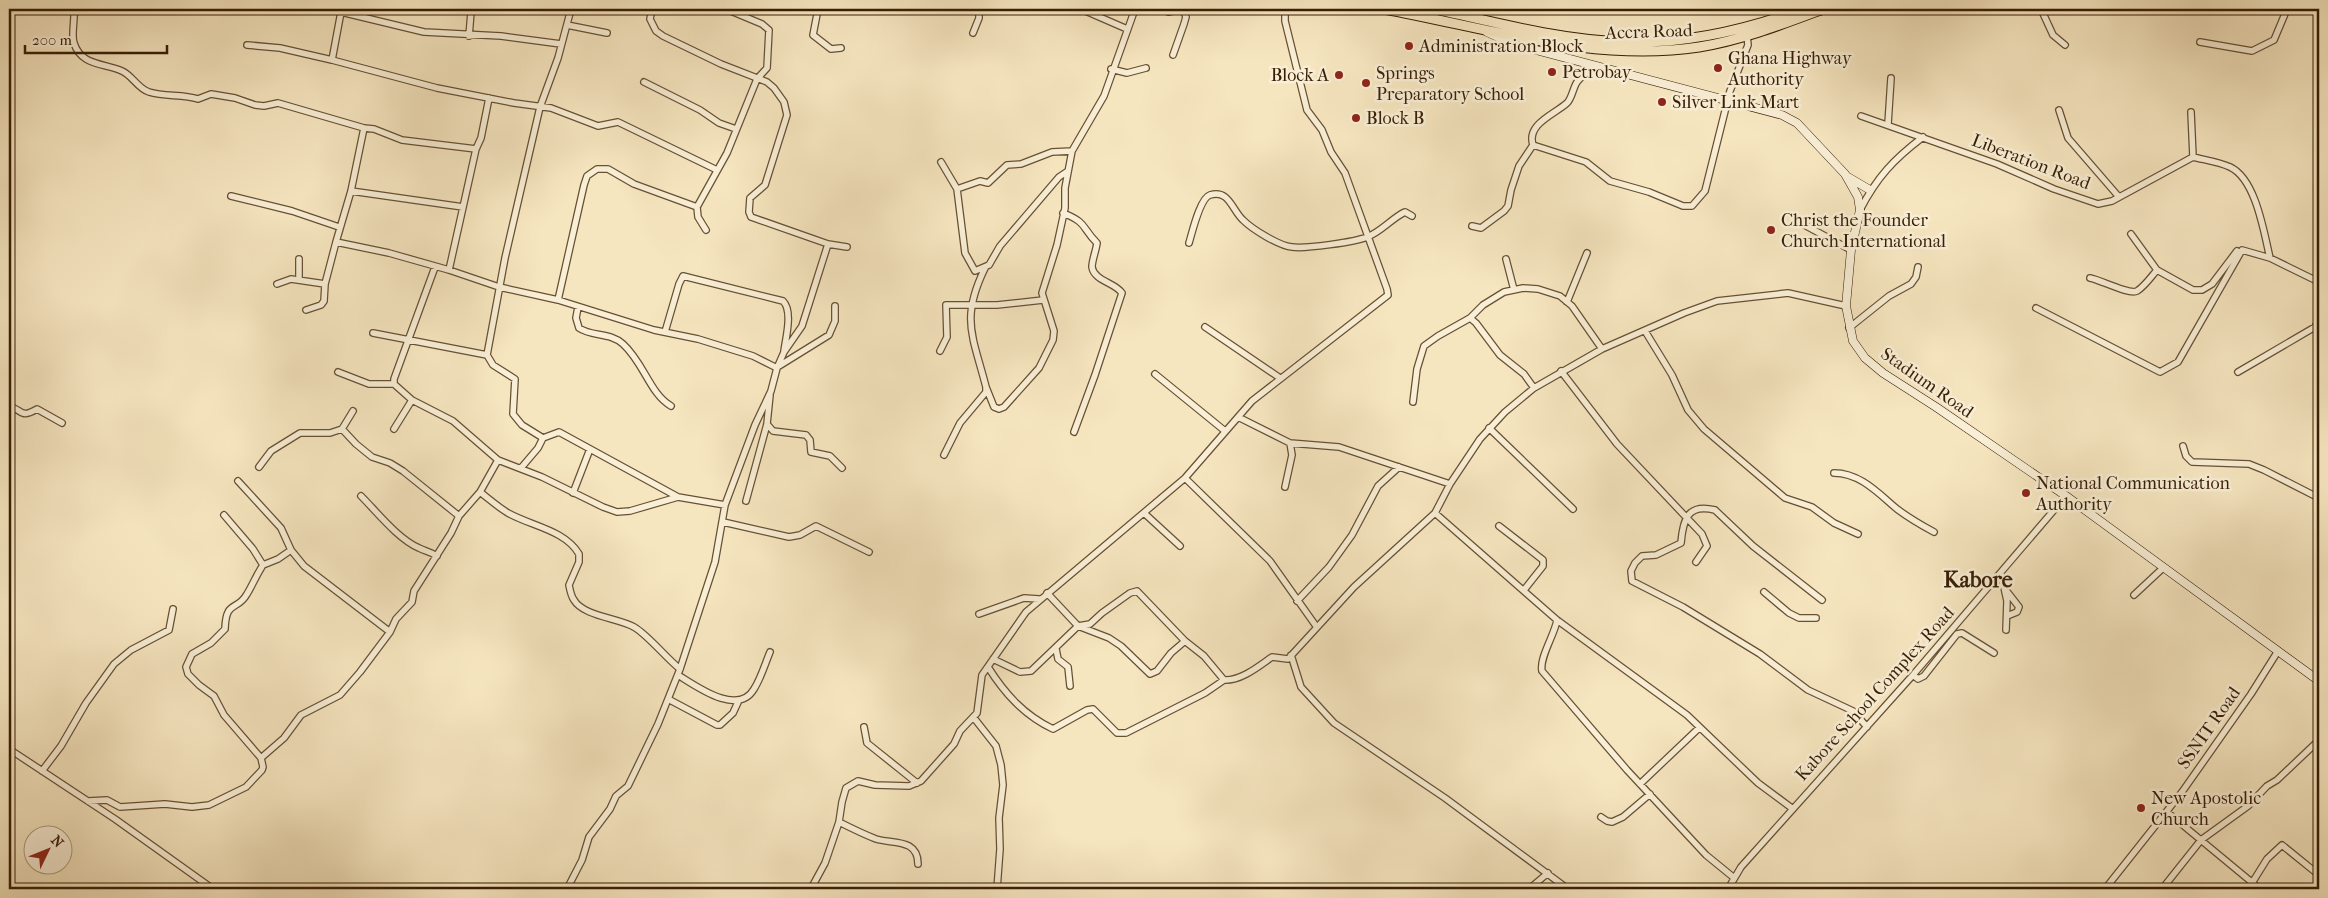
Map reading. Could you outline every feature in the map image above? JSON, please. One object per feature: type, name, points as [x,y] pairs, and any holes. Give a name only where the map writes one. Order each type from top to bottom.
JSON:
[{"type":"main road","name":"Accra Road","points":[[1384,9],[1580,48],[1625,52],[1663,51],[1700,47],[1747,35],[1823,9]]},
{"type":"main road","name":"Accra Road","points":[[1435,9],[1581,39],[1625,42],[1662,41],[1723,32],[1784,12],[1803,9]]},
{"type":"main road","name":"Stadium Road","points":[[1504,23],[1528,48],[1782,115],[1797,123],[1844,174],[1856,190],[1860,210],[1851,250],[1846,306],[1853,341],[1865,358],[1882,373],[1936,407],[2066,496],[2319,681]]},
{"type":"main road","points":[[1479,27],[1499,38],[1528,48]]},
{"type":"main road","points":[[1844,174],[1870,190]]},
{"type":"street","points":[[74,9],[73,42],[82,56],[96,64],[121,70],[145,91],[161,95],[187,95],[198,99],[211,94],[236,98],[264,106],[278,103],[374,130],[402,140],[476,149]]},
{"type":"street","points":[[333,9],[424,32],[468,36],[501,36],[561,44]]},
{"type":"street","points":[[486,355],[498,287],[540,107],[558,58],[571,9]]},
{"type":"street","points":[[652,9],[650,19],[656,31],[698,53],[767,82],[784,102],[787,115],[764,185],[750,198],[750,215],[754,219],[828,244],[847,247]]},
{"type":"street","points":[[706,230],[698,217],[697,207],[727,153],[756,79],[768,64],[769,30],[762,24],[726,9]]},
{"type":"street","points":[[818,9],[813,35],[831,49],[841,48]]},
{"type":"street","points":[[973,33],[979,18],[979,9]]},
{"type":"street","points":[[1081,9],[1127,29]]},
{"type":"street","points":[[1068,171],[1059,177],[1000,246],[974,290],[970,314],[972,334],[986,387],[994,407],[999,409],[1004,407],[1039,368],[1050,348],[1054,332],[1042,293],[1057,245],[1072,151],[1104,96],[1111,70],[1135,9]]},
{"type":"street","points":[[1167,9],[1168,12],[1183,9],[1186,17],[1173,55]]},
{"type":"street","points":[[813,885],[825,863],[839,822],[846,788],[851,783],[858,781],[875,785],[909,786],[921,782],[949,750],[960,731],[974,718],[979,708],[982,675],[1026,612],[1039,599],[1185,478],[1252,400],[1388,295],[1388,289],[1345,173],[1331,152],[1322,130],[1307,110],[1288,32],[1285,9]]},
{"type":"street","points":[[2041,9],[2053,35],[2065,44]]},
{"type":"street","points":[[2200,42],[2252,51],[2274,40],[2287,9]]},
{"type":"street","points":[[332,60],[341,12]]},
{"type":"street","points":[[468,36],[471,12]]},
{"type":"street","points":[[567,25],[607,33]]},
{"type":"street","points":[[1533,145],[1586,162],[1610,181],[1649,192],[1683,206],[1692,206],[1704,191],[1730,91],[1748,44],[1747,35]]},
{"type":"street","points":[[247,45],[280,48],[437,88],[551,108],[598,126],[609,123],[625,125],[717,170]]},
{"type":"street","points":[[1472,226],[1481,228],[1508,206],[1510,190],[1519,166],[1533,145],[1531,137],[1534,129],[1567,102],[1577,81],[1595,66]]},
{"type":"street","points":[[1111,70],[1127,73],[1146,68]]},
{"type":"street","points":[[1888,124],[1890,78]]},
{"type":"street","points":[[644,82],[700,110],[719,122],[736,129]]},
{"type":"street","points":[[449,270],[489,98]]},
{"type":"street","points":[[2058,110],[2068,138],[2119,197]]},
{"type":"street","points":[[2191,112],[2193,157],[2228,166],[2242,176],[2263,222],[2270,258]]},
{"type":"street","name":"Liberation Road","points":[[1861,116],[1997,164],[2054,189],[2098,204],[2119,197],[2193,157]]},
{"type":"street","points":[[306,310],[321,305],[324,301],[324,284],[339,227],[351,192],[364,128]]},
{"type":"street","points":[[1860,210],[1870,190],[1897,157],[1923,137]]},
{"type":"street","points":[[957,189],[980,181],[988,183],[1007,165],[1021,164],[1052,152],[1072,151]]},
{"type":"street","points":[[941,162],[957,189],[966,258],[974,271],[986,267]]},
{"type":"street","points":[[558,300],[584,185],[587,176],[597,169],[608,169],[634,184],[697,207]]},
{"type":"street","points":[[351,192],[463,207]]},
{"type":"street","points":[[1189,243],[1202,205],[1206,197],[1211,194],[1223,195],[1232,203],[1243,221],[1286,246],[1294,248],[1325,245],[1368,237],[1405,212],[1412,216]]},
{"type":"street","points":[[231,196],[292,211],[339,227]]},
{"type":"street","points":[[1063,212],[1078,219],[1085,225],[1097,244],[1092,267],[1095,272],[1122,293],[1074,432]]},
{"type":"street","points":[[1797,221],[1851,250]]},
{"type":"street","points":[[2131,234],[2157,270],[2193,290],[2202,290],[2212,284],[2234,254],[2242,250],[2270,258],[2319,282]]},
{"type":"street","points":[[336,242],[389,253],[449,270],[498,287],[558,300],[753,356],[777,368]]},
{"type":"street","points":[[746,501],[767,424],[771,391],[777,368],[784,352],[802,326],[828,244]]},
{"type":"street","points":[[2036,308],[2160,372],[2178,362],[2242,250]]},
{"type":"street","points":[[1567,302],[1587,254]]},
{"type":"street","points":[[299,259],[299,280]]},
{"type":"street","points":[[1506,259],[1514,290]]},
{"type":"street","points":[[394,384],[407,339],[435,266]]},
{"type":"street","points":[[1849,328],[1889,296],[1911,284],[1916,277],[1918,267]]},
{"type":"street","points":[[2090,278],[2102,280],[2132,292],[2138,291],[2157,270]]},
{"type":"street","points":[[665,332],[683,276],[783,301],[788,312],[784,352]]},
{"type":"street","points":[[277,284],[292,279],[324,284]]},
{"type":"street","points":[[1413,402],[1417,369],[1424,346],[1470,318],[1492,298],[1514,290],[1538,288],[1560,296],[1572,306],[1602,349]]},
{"type":"street","points":[[988,667],[1016,705],[1053,729],[1087,710],[1093,709],[1117,733],[1126,734],[1205,693],[1224,680],[1229,680],[1255,669],[1272,657],[1288,659],[1316,626],[1354,587],[1435,513],[1450,484],[1489,428],[1534,388],[1561,371],[1602,349],[1684,313],[1717,301],[1788,293],[1846,306]]},
{"type":"street","points":[[940,351],[947,337],[945,306],[1013,304],[1043,300]]},
{"type":"street","points":[[777,368],[829,335],[835,321],[835,306]]},
{"type":"street","points":[[578,307],[576,318],[578,328],[614,338],[621,342],[641,364],[658,397],[671,406]]},
{"type":"street","points":[[1470,318],[1476,322],[1500,355],[1524,374],[1534,388]]},
{"type":"street","points":[[2238,372],[2315,327],[2319,319]]},
{"type":"street","points":[[1205,328],[1280,378]]},
{"type":"street","points":[[1645,331],[1672,375],[1688,410],[1704,429],[1785,498],[1812,506],[1834,522],[1858,534]]},
{"type":"street","points":[[374,333],[486,355],[493,365],[515,379],[513,414],[522,425],[543,438]]},
{"type":"street","points":[[1561,371],[1618,444],[1645,472],[1667,499],[1687,516],[1702,534],[1707,546],[1696,562]]},
{"type":"street","points":[[338,372],[369,384],[394,384],[412,400],[453,421],[498,460],[521,468],[617,512],[651,506],[678,497]]},
{"type":"street","points":[[1155,374],[1224,431]]},
{"type":"street","points":[[944,455],[960,424],[984,397],[986,387]]},
{"type":"street","points":[[567,889],[594,829],[610,809],[616,796],[628,786],[633,777],[668,699],[716,562],[726,505],[758,418],[771,391]]},
{"type":"street","points":[[394,429],[412,400]]},
{"type":"street","points":[[9,406],[22,414],[28,415],[37,409],[62,423]]},
{"type":"street","points":[[259,467],[271,451],[300,433],[330,433],[342,429],[353,411]]},
{"type":"street","points":[[1238,417],[1290,442],[1339,448],[1450,484]]},
{"type":"street","points":[[767,424],[773,431],[806,435],[810,440],[811,452],[830,456],[842,468]]},
{"type":"street","points":[[1489,428],[1573,509]]},
{"type":"street","points":[[342,429],[372,457],[390,463],[404,471],[459,516]]},
{"type":"street","points":[[521,468],[538,448],[543,438],[559,432],[678,497],[726,505]]},
{"type":"street","points":[[1285,487],[1292,455],[1290,442]]},
{"type":"street","points":[[2183,446],[2186,456],[2192,462],[2249,464],[2319,498]]},
{"type":"street","points":[[573,493],[590,450]]},
{"type":"street","points":[[261,758],[284,738],[302,715],[340,695],[360,672],[390,632],[396,619],[412,602],[414,591],[452,533],[459,516],[480,492],[498,460]]},
{"type":"street","points":[[1297,601],[1329,567],[1352,535],[1378,486],[1399,467]]},
{"type":"street","points":[[1834,473],[1846,473],[1858,478],[1917,524],[1934,532]]},
{"type":"street","points":[[1185,478],[1270,561],[1316,626]]},
{"type":"street","points":[[238,481],[281,528],[291,550],[304,566],[390,632]]},
{"type":"street","points":[[480,492],[508,513],[538,525],[570,542],[579,554],[579,562],[569,585],[578,606],[636,628],[679,672],[718,699],[739,700]]},
{"type":"street","points":[[361,496],[402,536],[419,548],[437,556]]},
{"type":"street","name":"Kabore School Complex Road","points":[[1728,889],[1733,877],[1913,675],[2066,496]]},
{"type":"street","points":[[1822,600],[1753,546],[1715,510],[1696,508],[1687,516],[1682,527],[1681,543],[1656,555],[1642,556],[1635,563],[1631,571],[1632,581],[1683,606],[1760,654],[1808,690],[1853,711],[1867,727]]},
{"type":"street","points":[[1144,513],[1180,546]]},
{"type":"street","points":[[1435,513],[1557,620],[1687,715],[1758,783],[1793,809]]},
{"type":"street","points":[[224,515],[253,549],[263,565]]},
{"type":"street","points":[[723,522],[789,537],[800,535],[816,526],[869,552]]},
{"type":"street","points":[[1499,526],[1543,560],[1543,566],[1524,590]]},
{"type":"street","points":[[88,801],[101,799],[120,807],[135,808],[165,804],[192,807],[210,804],[246,788],[262,770],[263,763],[261,758],[224,715],[214,696],[195,681],[186,667],[192,654],[211,643],[226,629],[226,613],[246,596],[263,565],[278,559],[291,550]]},
{"type":"street","points":[[2134,595],[2163,568]]},
{"type":"street","points":[[2001,574],[2007,616],[2006,630]]},
{"type":"street","points":[[2004,587],[2019,607],[2017,612],[2007,616]]},
{"type":"street","points":[[993,658],[1020,672],[1031,671],[1078,626],[1090,624],[1123,598],[1138,591],[1185,641],[1204,656],[1224,680]]},
{"type":"street","points":[[1764,592],[1789,613],[1799,618],[1816,618]]},
{"type":"street","points":[[1047,593],[1078,626],[1109,638],[1150,674],[1157,671],[1171,653],[1185,641]]},
{"type":"street","points":[[979,614],[1024,598],[1039,599]]},
{"type":"street","points":[[42,771],[61,746],[86,703],[114,664],[131,650],[169,630],[173,609]]},
{"type":"street","points":[[1557,620],[1555,632],[1541,663],[1542,671],[1640,784],[1706,855],[1733,877]]},
{"type":"street","points":[[1913,675],[1918,679],[1924,676],[1957,634],[1962,633],[1994,653]]},
{"type":"street","points":[[1056,649],[1058,659],[1068,667],[1070,686]]},
{"type":"street","name":"SSNIT Road","points":[[2105,889],[2167,812],[2251,694],[2278,651]]},
{"type":"street","points":[[668,699],[717,726],[720,725],[734,713],[739,700],[754,690],[770,652]]},
{"type":"street","points":[[1291,655],[1301,687],[1334,723],[1445,798],[1568,889]]},
{"type":"street","points":[[974,718],[996,746],[1001,765],[1000,849],[997,889]]},
{"type":"street","points":[[864,727],[867,743],[917,783]]},
{"type":"street","points":[[1640,784],[1700,728]]},
{"type":"street","points":[[2162,889],[2201,840],[2248,806],[2267,786],[2278,780],[2315,744]]},
{"type":"street","points":[[9,749],[88,801],[213,889]]},
{"type":"street","points":[[1602,817],[1607,821],[1620,820],[1650,794]]},
{"type":"street","points":[[2167,812],[2252,885],[2260,889]]},
{"type":"street","points":[[839,822],[872,838],[901,842],[908,845],[917,855],[918,864]]},
{"type":"street","points":[[2252,885],[2268,860],[2282,845],[2319,875]]},
{"type":"street","points":[[1529,889],[1548,874]]},
{"type":"place","name":"Administration Block","points":[[1409,46]]},
{"type":"place","name":"Ghana Highway Authority","points":[[1718,68]]},
{"type":"place","name":"Petrobay","points":[[1552,72]]},
{"type":"place","name":"Block A","points":[[1339,75]]},
{"type":"place","name":"Springs Preparatory School","points":[[1366,83]]},
{"type":"place","name":"Silver Link Mart","points":[[1662,102]]},
{"type":"place","name":"Block B","points":[[1356,118]]},
{"type":"place","name":"Christ the Founder Church International","points":[[1771,230]]},
{"type":"place","name":"National Communication Authority","points":[[2026,493]]},
{"type":"place","name":"New Apostolic Church","points":[[2141,808]]},
{"type":"district","name":"Kabore","points":[[1978,580]]}]
